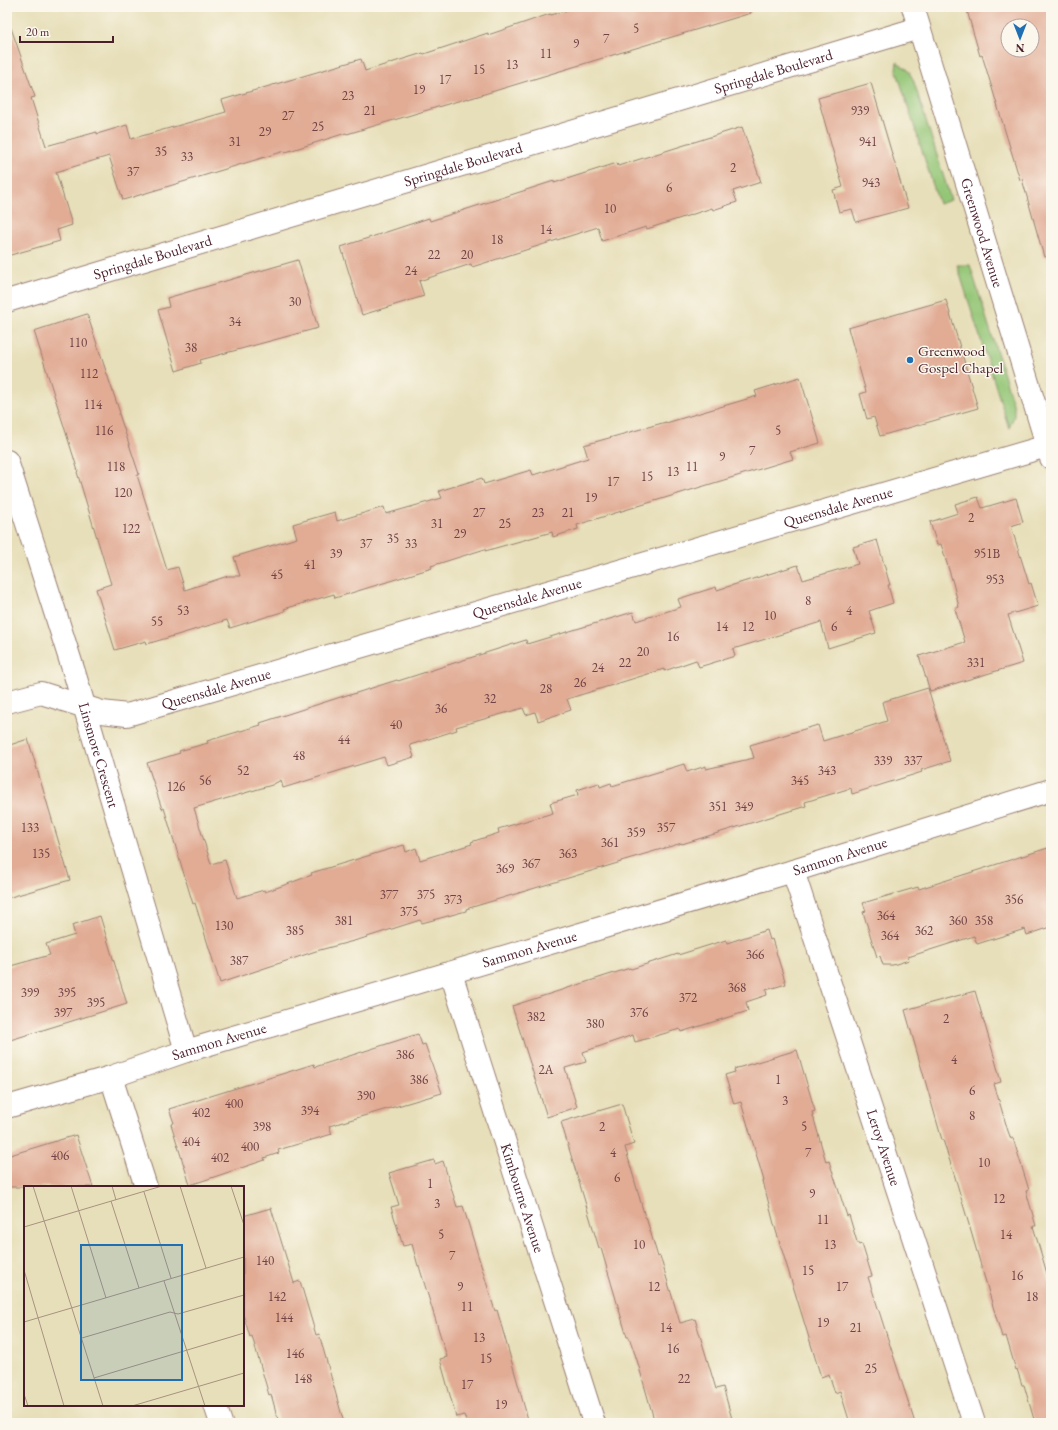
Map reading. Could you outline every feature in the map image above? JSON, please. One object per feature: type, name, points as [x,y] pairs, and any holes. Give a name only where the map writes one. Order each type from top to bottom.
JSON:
[{"type":"street","name":"Greenwood Avenue","points":[[913,7],[1049,452]]},
{"type":"street","name":"Springdale Boulevard","points":[[7,300],[919,28]]},
{"type":"street","name":"Queensdale Avenue","points":[[7,702],[41,693],[102,712],[127,715],[1049,452]]},
{"type":"street","name":"Linsmore Crescent","points":[[7,461],[84,706],[186,1051]]},
{"type":"street","name":"Sammon Avenue","points":[[7,1107],[111,1077],[186,1051],[793,871],[1051,790]]},
{"type":"street","name":"Leroy Avenue","points":[[793,871],[974,1423]]},
{"type":"street","name":"Kimbourne Avenue","points":[[451,973],[594,1423]]},
{"type":"street","points":[[111,1077],[146,1186]]},
{"type":"street","points":[[215,1406],[221,1423]]},
{"type":"green space","points":[[897,62],[907,69],[913,79],[951,200],[939,204],[896,69]]},
{"type":"green space","points":[[957,265],[970,265],[1014,407],[1014,416],[1009,428]]},
{"type":"building","points":[[578,7],[750,7],[751,13],[468,99],[347,134],[346,133],[123,200],[109,156],[56,172],[72,225],[57,230],[60,241],[7,256],[7,29],[11,28],[35,97],[31,98],[46,146],[127,125],[131,139],[226,112],[222,100],[361,59],[365,71],[488,33],[488,35],[550,14],[551,15]]},
{"type":"building","points":[[966,7],[1047,7],[1051,20],[1051,256],[1044,257],[1022,179],[1020,180],[982,55],[980,56]]},
{"type":"building","points":[[871,83],[908,208],[856,222],[852,209],[839,212],[833,190],[843,187],[818,98]]},
{"type":"building","points":[[742,127],[761,182],[733,191],[737,202],[713,210],[712,208],[647,229],[646,227],[602,241],[598,227],[472,267],[471,264],[419,281],[424,296],[362,315],[341,247],[429,218],[430,221],[554,181],[554,183],[617,163],[618,166]]},
{"type":"building","points":[[298,260],[318,328],[200,360],[201,363],[176,371],[158,310],[169,307],[167,298]]},
{"type":"building","name":"Greenwood Gospel Chapel","points":[[946,300],[978,408],[880,436],[874,417],[867,419],[860,394],[866,392],[848,328]]},
{"type":"building","points":[[87,314],[120,413],[119,414],[139,474],[137,475],[167,570],[178,567],[185,590],[228,576],[240,576],[234,557],[297,538],[293,524],[335,512],[337,521],[384,507],[386,514],[442,498],[439,491],[482,478],[484,484],[531,470],[533,475],[588,458],[584,445],[757,396],[755,391],[800,377],[820,443],[790,452],[793,459],[577,525],[578,529],[553,537],[552,532],[485,551],[485,549],[431,566],[432,568],[335,598],[334,594],[284,609],[285,611],[230,628],[227,620],[147,644],[146,641],[115,650],[96,589],[111,584],[77,472],[78,471],[34,331]]},
{"type":"building","points":[[978,497],[982,508],[1016,498],[1023,522],[1011,526],[1029,584],[1031,583],[1038,606],[1008,615],[1023,663],[930,691],[919,656],[965,642],[955,609],[959,607],[953,583],[941,544],[937,545],[930,522],[958,513],[955,504]]},
{"type":"building","points":[[877,540],[890,585],[888,585],[893,603],[869,611],[876,633],[828,648],[821,622],[733,649],[735,656],[699,667],[696,660],[664,671],[664,669],[567,699],[571,710],[538,721],[535,712],[526,715],[523,708],[456,727],[457,730],[410,745],[414,757],[387,765],[384,757],[283,788],[281,780],[272,785],[194,808],[211,864],[225,860],[237,898],[264,890],[265,892],[312,875],[311,873],[404,845],[406,852],[416,848],[420,860],[472,844],[471,842],[499,833],[498,829],[553,813],[550,803],[578,795],[577,790],[599,783],[600,787],[611,783],[612,786],[684,764],[687,772],[706,766],[706,769],[754,758],[750,745],[818,725],[823,741],[887,721],[882,702],[928,688],[950,761],[921,770],[922,772],[852,794],[851,788],[805,802],[806,806],[621,861],[466,909],[466,911],[422,923],[420,920],[361,939],[316,951],[220,983],[195,903],[193,904],[164,808],[162,809],[147,763],[180,753],[179,751],[208,743],[207,741],[261,725],[260,723],[526,640],[527,644],[633,612],[636,621],[681,607],[678,599],[716,587],[717,590],[798,565],[803,580],[858,564],[853,547]]},
{"type":"building","points":[[28,739],[70,880],[7,898],[7,746]]},
{"type":"building","points":[[1051,847],[1051,927],[1027,935],[1025,929],[977,944],[974,936],[908,957],[909,960],[893,965],[883,965],[880,956],[877,957],[863,912],[866,911],[863,903],[918,887],[919,889]]},
{"type":"building","points":[[100,916],[127,1004],[7,1041],[7,967],[50,955],[46,944],[75,935],[72,925]]},
{"type":"building","points":[[767,930],[770,940],[772,939],[786,984],[766,990],[767,995],[746,1002],[748,1011],[681,1032],[680,1029],[635,1042],[633,1035],[583,1052],[586,1062],[565,1068],[577,1107],[547,1117],[512,1006],[630,968],[631,969],[726,940],[727,943]]},
{"type":"building","points":[[975,991],[1001,1082],[994,1084],[1008,1131],[1011,1139],[1013,1138],[1029,1190],[1026,1191],[1036,1226],[1033,1226],[1051,1287],[1051,1423],[1035,1423],[1024,1385],[1022,1385],[1017,1369],[1016,1370],[1006,1336],[1002,1337],[955,1177],[942,1140],[905,1010]]},
{"type":"building","points":[[418,1034],[422,1045],[425,1044],[442,1093],[329,1126],[332,1134],[278,1150],[279,1153],[264,1158],[265,1160],[190,1185],[171,1124],[174,1123],[169,1109],[314,1064],[315,1067]]},
{"type":"building","points":[[797,1050],[815,1111],[812,1112],[826,1162],[829,1161],[847,1216],[849,1215],[857,1242],[859,1245],[862,1244],[872,1276],[868,1277],[915,1423],[850,1423],[840,1391],[835,1393],[829,1374],[821,1377],[774,1224],[764,1181],[741,1102],[734,1104],[725,1075],[735,1072],[734,1069]]},
{"type":"building","points":[[622,1104],[634,1144],[625,1147],[645,1217],[658,1257],[660,1256],[680,1323],[695,1319],[716,1389],[723,1387],[732,1419],[717,1423],[655,1423],[637,1360],[629,1337],[627,1337],[601,1248],[599,1248],[561,1122]]},
{"type":"building","points":[[76,1135],[93,1186],[7,1187],[7,1156]]},
{"type":"building","points":[[434,1160],[435,1164],[443,1161],[457,1207],[463,1206],[495,1311],[497,1310],[529,1423],[467,1423],[464,1415],[456,1417],[440,1359],[447,1357],[419,1266],[412,1244],[403,1246],[391,1207],[399,1205],[389,1173]]},
{"type":"building","points":[[271,1208],[294,1283],[300,1281],[316,1335],[319,1334],[344,1423],[279,1423],[271,1394],[269,1395],[252,1336],[250,1337],[244,1317],[244,1216]]},
{"type":"place","name":"Greenwood Gospel Chapel","points":[[910,360]]}]
